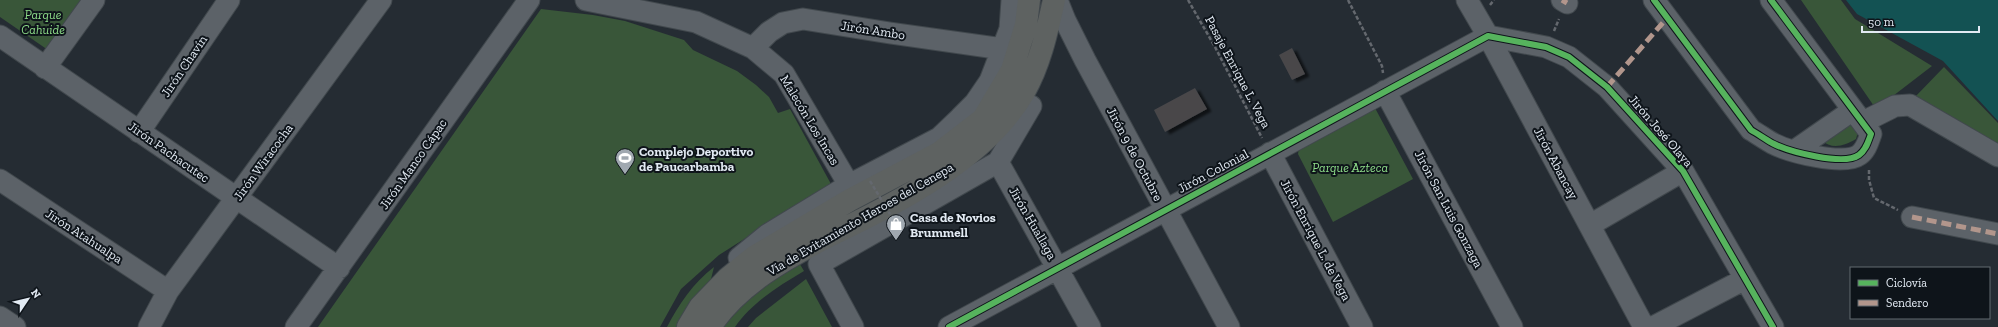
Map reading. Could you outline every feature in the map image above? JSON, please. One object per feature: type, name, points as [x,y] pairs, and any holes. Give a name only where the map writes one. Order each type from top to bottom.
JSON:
[{"type":"main road","name":"Vía de Evitamiento Heroes del Cenepa","points":[[688,327],[700,307],[715,291],[754,257],[850,200],[939,153],[983,119],[1012,70],[1026,25],[1029,0]]},
{"type":"main road","name":"Vía de Evitamiento Heroes del Cenepa","points":[[710,327],[716,318],[740,293],[763,275],[800,251],[862,221],[950,169],[995,132],[1024,92],[1041,55],[1054,0]]},
{"type":"street","points":[[45,68],[94,0]]},
{"type":"street","name":"Jirón Chavín","points":[[139,132],[229,0]]},
{"type":"street","name":"Jirón Wiracocha","points":[[150,327],[168,291],[381,0]]},
{"type":"street","name":"Jirón Manco Cápac","points":[[296,327],[529,0]]},
{"type":"street","name":"Malecón Los Incas","points":[[586,0],[696,22],[753,48],[784,74],[849,185]]},
{"type":"street","points":[[715,291],[730,266],[768,235],[849,185],[939,138],[975,103],[990,81],[1010,29],[1012,0]]},
{"type":"street","name":"Jirón 9 de Octubre","points":[[1057,0],[1070,31],[1229,327]]},
{"type":"street","name":"Jirón Abancay","points":[[1467,0],[1488,36],[1644,327]]},
{"type":"street","points":[[1654,0],[1751,130],[1773,144],[1794,151],[1821,158],[1853,158],[1860,154],[1867,146],[1863,122],[1771,0]]},
{"type":"street","name":"Jirón Ambo","points":[[753,48],[769,32],[783,23],[803,19],[890,33],[1003,48]]},
{"type":"street","name":"Jirón Pachacutec","points":[[0,36],[236,199],[339,268]]},
{"type":"street","name":"Jirón Colonial","points":[[949,327],[1488,36]]},
{"type":"street","name":"Jirón José Olaya","points":[[1488,36],[1546,47],[1569,57],[1607,87],[1683,171],[1773,327]]},
{"type":"street","name":"Jirón San Luis Gonzaga","points":[[1385,91],[1512,327]]},
{"type":"street","points":[[1794,151],[1863,122],[1895,106],[1910,105],[1998,156]]},
{"type":"street","points":[[853,327],[819,264],[998,162],[1031,106]]},
{"type":"street","name":"Jirón Enrique L. de Vega","points":[[1270,153],[1362,327]]},
{"type":"street","name":"Jirón Huallaga","points":[[998,162],[1090,327]]},
{"type":"street","points":[[1590,225],[1683,171]]},
{"type":"street","name":"Jirón Atahualpa","points":[[0,180],[168,291]]},
{"type":"street","points":[[1912,217],[1998,234]]},
{"type":"street","points":[[1653,327],[1745,279]]},
{"type":"street","points":[[0,317],[15,327]]},
{"type":"path","points":[[1348,0],[1382,66],[1385,91]]},
{"type":"path","points":[[1546,47],[1564,2]]},
{"type":"path","points":[[1870,164],[1869,180],[1874,198],[1912,217]]},
{"type":"path","points":[[870,181],[890,214]]},
{"type":"green space","name":"Parque Cahuide","points":[[0,0],[83,0],[48,50],[0,17]]},
{"type":"green space","points":[[1801,0],[1841,0],[1855,19],[1932,66],[1876,109]]},
{"type":"green space","name":"Complejo Deportivo de Paucarbamba","points":[[541,9],[593,15],[625,21],[684,40],[693,50],[737,71],[769,97],[778,113],[790,109],[831,184],[719,255],[681,289],[660,327],[318,327]]},
{"type":"green space","points":[[1944,67],[1998,123],[1998,150],[1915,97]]},
{"type":"green space","name":"Parque Azteca","points":[[1375,108],[1413,179],[1333,222],[1298,154],[1299,148]]},
{"type":"green space","points":[[1849,121],[1858,132],[1856,139],[1847,144],[1838,146],[1829,145],[1821,140]]},
{"type":"green space","points":[[798,261],[804,271],[766,295],[749,310],[735,327],[721,327],[736,309]]},
{"type":"green space","points":[[714,267],[709,287],[692,299],[676,327],[667,327],[687,294],[706,273]]},
{"type":"green space","points":[[806,279],[832,327],[748,327],[756,318]]},
{"type":"shaded area","points":[[1846,0],[1998,0],[1998,121],[1943,61],[1857,14]]},
{"type":"building","points":[[1292,48],[1305,74],[1292,80],[1279,55]]},
{"type":"building","points":[[1195,88],[1207,109],[1165,132],[1154,110]]},
{"type":"marked path","points":[[1562,0],[1567,3]]},
{"type":"marked path","points":[[1607,87],[1667,18]]},
{"type":"marked path","points":[[1912,217],[1998,234]]},
{"type":"cycle path","points":[[1654,0],[1751,130],[1780,147],[1803,154],[1841,159],[1852,158],[1859,155],[1868,143],[1871,134],[1771,0]]},
{"type":"cycle path","points":[[949,327],[1488,36],[1546,47],[1569,57],[1607,87],[1683,171],[1773,327]]},
{"type":"place","name":"Complejo Deportivo de Paucarbamba","points":[[625,175]]},
{"type":"place","name":"Casa de Novios Brummell","points":[[896,241]]}]
